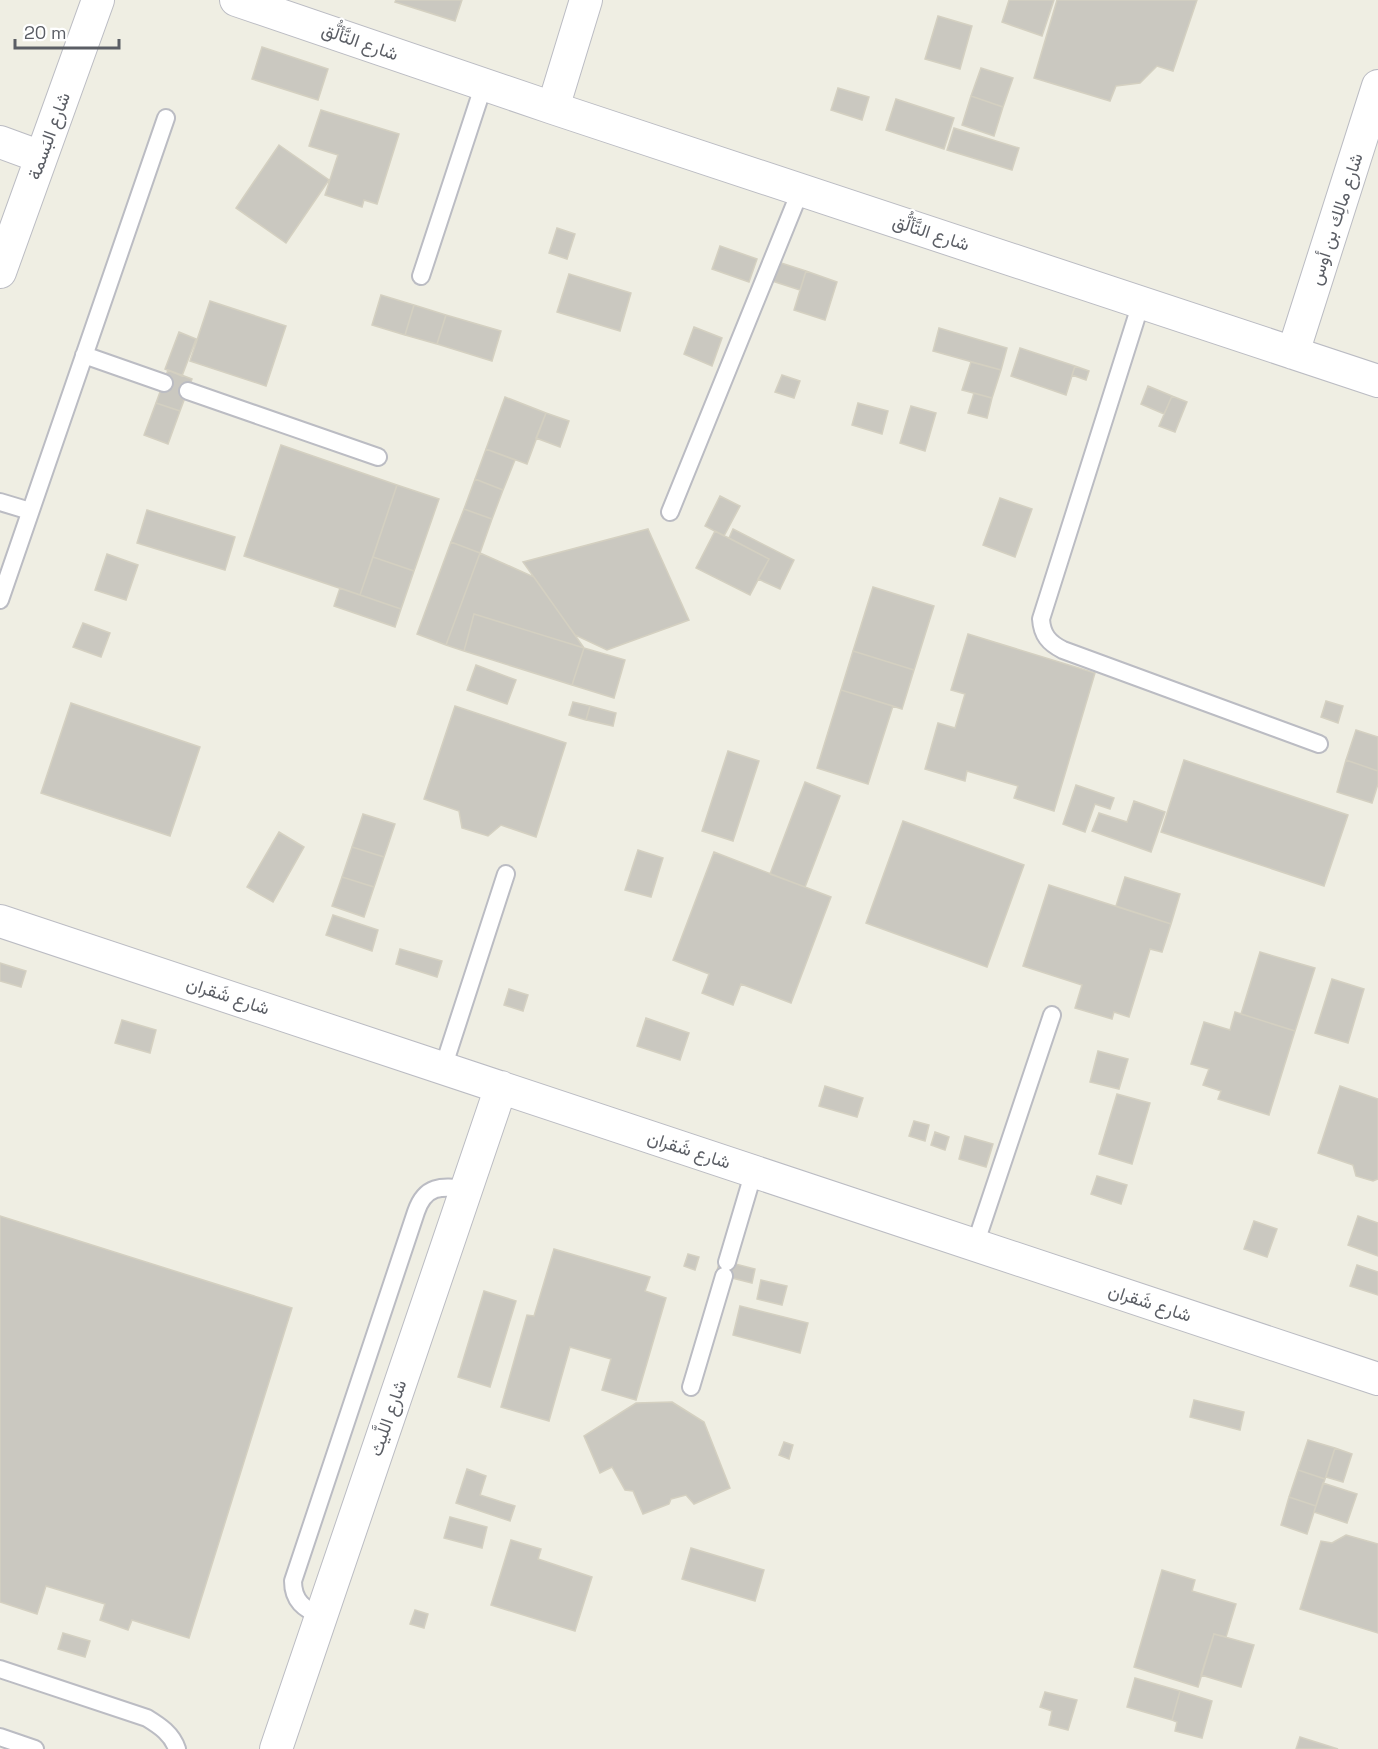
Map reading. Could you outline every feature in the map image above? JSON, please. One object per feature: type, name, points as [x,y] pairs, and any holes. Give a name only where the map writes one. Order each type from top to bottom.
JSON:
[{"type":"street","name":"شارع البَسمة","points":[[0,272],[98,0]]},
{"type":"street","name":"شارع التَّألُّق","points":[[237,0],[553,108],[1378,381]]},
{"type":"street","points":[[553,108],[585,0]]},
{"type":"street","name":"شارع مالِك بن أوس","points":[[1293,353],[1378,86]]},
{"type":"street","points":[[0,142],[41,157]]},
{"type":"street","name":"شارع شَقران","points":[[0,921],[1378,1379]]},
{"type":"street","name":"شارع اللَّيث","points":[[276,1749],[501,1087]]},
{"type":"lane","points":[[421,276],[484,84]]},
{"type":"lane","points":[[0,600],[166,118]]},
{"type":"lane","points":[[670,512],[801,189]]},
{"type":"lane","points":[[1141,303],[1041,619],[1042,629],[1054,645],[1063,650],[1319,744]]},
{"type":"lane","points":[[84,355],[164,383]]},
{"type":"lane","points":[[188,391],[378,457]]},
{"type":"lane","points":[[0,502],[30,511]]},
{"type":"lane","points":[[443,1068],[506,874]]},
{"type":"lane","points":[[975,1245],[1052,1015]]},
{"type":"lane","points":[[691,1387],[754,1172]]},
{"type":"lane","points":[[0,1669],[147,1718],[169,1734],[177,1749]]},
{"type":"lane","points":[[0,1737],[35,1749]]},
{"type":"building","points":[[396,0],[462,0],[455,21],[395,2]]},
{"type":"building","points":[[1009,0],[1054,0],[1042,36],[1002,22]]},
{"type":"building","points":[[1057,0],[1197,0],[1173,71],[1157,66],[1140,83],[1116,86],[1110,101],[1034,78]]},
{"type":"building","points":[[938,16],[972,26],[960,69],[925,59]]},
{"type":"building","points":[[262,47],[328,69],[318,100],[252,79]]},
{"type":"building","points":[[981,68],[1013,78],[1003,107],[971,96]]},
{"type":"building","points":[[838,88],[869,97],[862,120],[831,110]]},
{"type":"building","points":[[971,96],[1003,107],[994,136],[962,125]]},
{"type":"building","points":[[896,99],[954,118],[944,149],[886,130]]},
{"type":"building","points":[[321,110],[399,134],[377,204],[364,200],[362,207],[325,195],[338,155],[309,146]]},
{"type":"building","points":[[954,128],[1019,148],[1012,170],[947,150]]},
{"type":"building","points":[[279,145],[329,180],[286,243],[236,208]]},
{"type":"building","points":[[557,228],[575,234],[567,259],[549,253]]},
{"type":"building","points":[[720,246],[757,259],[749,282],[712,269]]},
{"type":"building","points":[[775,261],[806,271],[800,290],[769,280]]},
{"type":"building","points":[[806,271],[837,282],[825,320],[794,310]]},
{"type":"building","points":[[569,274],[631,293],[620,331],[557,312]]},
{"type":"building","points":[[381,295],[414,305],[405,335],[372,325]]},
{"type":"building","points":[[210,301],[286,326],[266,386],[190,361]]},
{"type":"building","points":[[414,305],[446,315],[437,344],[405,335]]},
{"type":"building","points":[[446,315],[501,331],[492,361],[437,344]]},
{"type":"building","points":[[694,327],[722,338],[712,366],[684,354]]},
{"type":"building","points":[[939,328],[1007,348],[1001,370],[933,351]]},
{"type":"building","points":[[179,332],[196,339],[182,376],[165,369]]},
{"type":"building","points":[[1020,348],[1075,366],[1066,395],[1011,376]]},
{"type":"building","points":[[971,362],[1001,370],[992,398],[962,390]]},
{"type":"building","points":[[1075,366],[1089,371],[1086,380],[1072,375]]},
{"type":"building","points":[[168,370],[192,379],[180,411],[156,403]]},
{"type":"building","points":[[782,375],[800,381],[794,398],[775,392]]},
{"type":"building","points":[[1148,386],[1172,396],[1164,414],[1141,404]]},
{"type":"building","points":[[974,393],[992,398],[987,418],[968,413]]},
{"type":"building","points":[[1172,396],[1187,402],[1175,432],[1159,426]]},
{"type":"building","points":[[505,397],[546,413],[527,464],[486,449]]},
{"type":"building","points":[[156,403],[180,411],[168,444],[144,435]]},
{"type":"building","points":[[858,403],[888,411],[882,434],[852,425]]},
{"type":"building","points":[[911,406],[936,413],[925,451],[900,443]]},
{"type":"building","points":[[546,413],[569,421],[560,447],[536,438]]},
{"type":"building","points":[[281,445],[397,485],[360,595],[244,556]]},
{"type":"building","points":[[486,449],[515,460],[503,490],[475,479]]},
{"type":"building","points":[[475,479],[503,490],[492,519],[464,509]]},
{"type":"building","points":[[397,485],[439,499],[414,571],[373,557]]},
{"type":"building","points":[[720,496],[740,506],[724,536],[705,526]]},
{"type":"building","points":[[1000,498],[1032,509],[1015,557],[983,545]]},
{"type":"building","points":[[464,509],[492,519],[480,553],[451,542]]},
{"type":"building","points":[[147,510],[235,537],[225,570],[137,543]]},
{"type":"building","points":[[648,529],[689,620],[607,650],[575,635],[523,562]]},
{"type":"building","points":[[733,529],[794,560],[780,589],[758,579],[769,559],[729,538]]},
{"type":"building","points":[[715,531],[769,559],[750,595],[696,568]]},
{"type":"building","points":[[451,542],[480,553],[446,645],[417,634]]},
{"type":"building","points":[[480,553],[534,577],[584,648],[474,614],[464,651],[446,645]]},
{"type":"building","points":[[107,554],[138,565],[126,600],[95,590]]},
{"type":"building","points":[[373,557],[414,571],[401,609],[360,595]]},
{"type":"building","points":[[873,587],[934,606],[914,670],[853,651]]},
{"type":"building","points":[[340,588],[401,609],[395,627],[334,606]]},
{"type":"building","points":[[474,614],[584,648],[572,685],[464,651]]},
{"type":"building","points":[[83,623],[110,633],[101,657],[73,647]]},
{"type":"building","points":[[968,634],[1095,673],[1054,811],[1014,798],[1018,786],[967,771],[965,781],[925,769],[938,723],[955,728],[965,694],[951,690]]},
{"type":"building","points":[[584,648],[625,660],[614,698],[572,685]]},
{"type":"building","points":[[853,651],[914,670],[902,709],[841,690]]},
{"type":"building","points":[[476,665],[516,680],[507,704],[467,690]]},
{"type":"building","points":[[841,690],[893,706],[868,784],[817,768]]},
{"type":"building","points":[[1326,701],[1343,706],[1338,723],[1321,717]]},
{"type":"building","points":[[573,702],[590,706],[586,720],[569,715]]},
{"type":"building","points":[[71,703],[200,747],[170,836],[41,793]]},
{"type":"building","points":[[455,706],[566,743],[536,837],[501,825],[488,836],[462,828],[459,811],[424,799]]},
{"type":"building","points":[[590,706],[616,713],[613,726],[586,720]]},
{"type":"building","points":[[1356,730],[1378,737],[1378,771],[1346,760]]},
{"type":"building","points":[[728,751],[759,761],[733,841],[702,831]]},
{"type":"building","points":[[1184,760],[1348,815],[1324,886],[1161,832]]},
{"type":"building","points":[[1346,760],[1378,771],[1378,784],[1372,803],[1337,792]]},
{"type":"building","points":[[805,782],[840,796],[805,887],[770,874]]},
{"type":"building","points":[[1076,785],[1114,798],[1110,809],[1095,804],[1085,832],[1063,824]]},
{"type":"building","points":[[1134,801],[1165,812],[1151,852],[1092,831],[1099,813],[1127,822]]},
{"type":"building","points":[[363,814],[395,824],[384,857],[352,847]]},
{"type":"building","points":[[903,821],[1024,865],[987,967],[866,923]]},
{"type":"building","points":[[279,832],[304,847],[273,902],[247,887]]},
{"type":"building","points":[[352,847],[384,857],[374,887],[342,877]]},
{"type":"building","points":[[638,850],[663,858],[651,897],[625,890]]},
{"type":"building","points":[[714,852],[831,897],[791,1003],[741,984],[733,1005],[702,993],[709,974],[673,960]]},
{"type":"building","points":[[342,877],[374,887],[364,917],[332,906]]},
{"type":"building","points":[[1125,877],[1180,894],[1171,924],[1116,906]]},
{"type":"building","points":[[1049,885],[1171,924],[1162,952],[1150,949],[1129,1017],[1114,1012],[1112,1019],[1075,1008],[1082,985],[1023,966]]},
{"type":"building","points":[[333,915],[378,930],[372,951],[326,935]]},
{"type":"building","points":[[400,949],[442,961],[437,977],[396,964]]},
{"type":"building","points":[[1260,952],[1315,968],[1295,1031],[1241,1014]]},
{"type":"building","points":[[0,963],[26,971],[21,987],[0,981]]},
{"type":"building","points":[[1332,979],[1364,989],[1348,1043],[1315,1033]]},
{"type":"building","points":[[509,989],[528,995],[523,1011],[504,1005]]},
{"type":"building","points":[[1235,1012],[1295,1031],[1269,1115],[1218,1099],[1221,1091],[1203,1085],[1209,1069],[1191,1064],[1204,1022],[1230,1030]]},
{"type":"building","points":[[646,1018],[689,1033],[680,1060],[637,1046]]},
{"type":"building","points":[[122,1020],[156,1030],[150,1053],[115,1043]]},
{"type":"building","points":[[1098,1051],[1128,1059],[1119,1089],[1090,1082]]},
{"type":"building","points":[[825,1086],[863,1098],[857,1117],[819,1106]]},
{"type":"building","points":[[1340,1086],[1378,1099],[1378,1179],[1373,1181],[1356,1176],[1353,1165],[1318,1153]]},
{"type":"building","points":[[1117,1094],[1150,1103],[1132,1164],[1099,1154]]},
{"type":"building","points":[[914,1121],[929,1125],[925,1141],[909,1136]]},
{"type":"building","points":[[935,1132],[949,1137],[945,1150],[931,1145]]},
{"type":"building","points":[[965,1136],[993,1144],[986,1167],[959,1159]]},
{"type":"building","points":[[1097,1176],[1127,1185],[1121,1204],[1091,1194]]},
{"type":"building","points":[[0,1216],[292,1308],[189,1638],[132,1620],[128,1630],[100,1620],[105,1604],[46,1586],[37,1614],[0,1602]]},
{"type":"building","points":[[1358,1216],[1378,1223],[1378,1256],[1348,1245]]},
{"type":"building","points":[[1254,1221],[1277,1229],[1267,1257],[1244,1249]]},
{"type":"building","points":[[554,1249],[650,1277],[645,1291],[666,1298],[636,1400],[602,1390],[611,1359],[570,1347],[549,1421],[501,1407],[527,1315],[534,1316]]},
{"type":"building","points":[[688,1254],[699,1257],[695,1270],[684,1266]]},
{"type":"building","points":[[720,1260],[755,1269],[752,1283],[716,1274]]},
{"type":"building","points":[[1357,1265],[1378,1272],[1378,1295],[1350,1286]]},
{"type":"building","points":[[761,1280],[787,1286],[782,1305],[757,1299]]},
{"type":"building","points":[[484,1291],[516,1301],[490,1387],[458,1377]]},
{"type":"building","points":[[740,1306],[808,1323],[800,1353],[733,1335]]},
{"type":"building","points":[[1194,1400],[1244,1412],[1240,1430],[1190,1417]]},
{"type":"building","points":[[672,1402],[704,1422],[730,1488],[694,1504],[686,1495],[671,1499],[669,1504],[643,1514],[633,1491],[625,1490],[612,1467],[600,1473],[584,1436],[636,1403]]},
{"type":"building","points":[[1308,1440],[1335,1448],[1325,1479],[1298,1470]]},
{"type":"building","points":[[784,1442],[793,1445],[789,1459],[779,1455]]},
{"type":"building","points":[[1335,1448],[1352,1454],[1343,1482],[1326,1477]]},
{"type":"building","points":[[467,1469],[486,1476],[480,1495],[515,1506],[510,1521],[456,1503]]},
{"type":"building","points":[[1298,1470],[1325,1479],[1316,1506],[1289,1497]]},
{"type":"building","points":[[1323,1483],[1357,1494],[1347,1523],[1314,1512]]},
{"type":"building","points":[[1289,1497],[1316,1506],[1307,1534],[1281,1525]]},
{"type":"building","points":[[450,1517],[487,1527],[482,1548],[444,1538]]},
{"type":"building","points":[[1346,1535],[1378,1544],[1378,1633],[1300,1609],[1321,1541],[1332,1543]]},
{"type":"building","points":[[511,1540],[541,1549],[538,1559],[592,1577],[575,1631],[491,1605]]},
{"type":"building","points":[[691,1548],[764,1570],[755,1601],[682,1579]]},
{"type":"building","points":[[1162,1570],[1195,1580],[1192,1591],[1236,1604],[1226,1637],[1214,1634],[1198,1687],[1134,1667]]},
{"type":"building","points":[[415,1610],[428,1614],[424,1628],[410,1624]]},
{"type":"building","points":[[63,1633],[90,1641],[85,1657],[58,1649]]},
{"type":"building","points":[[1214,1634],[1254,1645],[1241,1687],[1201,1675]]},
{"type":"building","points":[[1135,1678],[1180,1691],[1172,1720],[1127,1707]]},
{"type":"building","points":[[1180,1691],[1212,1701],[1202,1738],[1175,1731],[1177,1722],[1172,1720]]},
{"type":"building","points":[[1045,1692],[1077,1700],[1068,1730],[1049,1725],[1052,1711],[1040,1707]]},
{"type":"building","points":[[1300,1737],[1338,1749],[1296,1749]]}]
